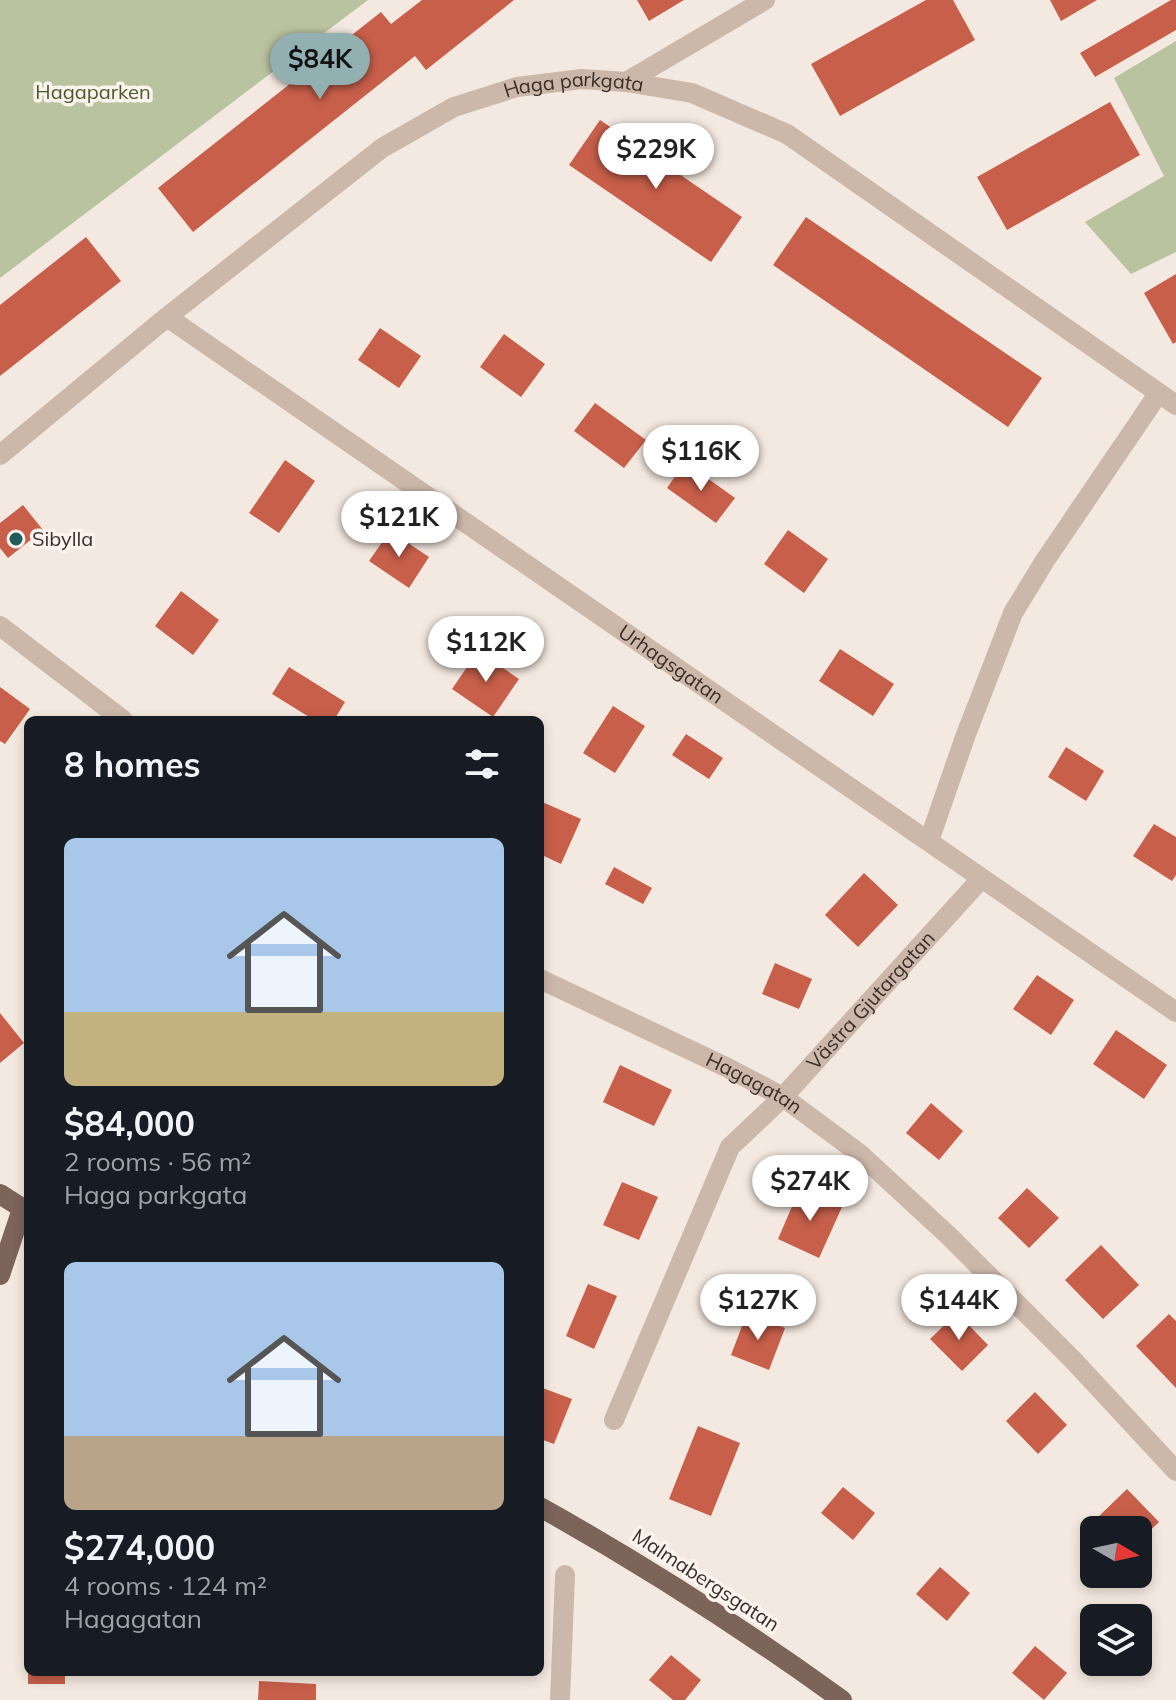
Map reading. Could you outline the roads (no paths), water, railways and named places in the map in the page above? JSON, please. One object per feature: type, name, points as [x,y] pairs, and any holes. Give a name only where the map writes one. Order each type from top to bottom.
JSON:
[{"type":"main road","points":[[0,1194],[24,1209]]},
{"type":"main road","points":[[0,1275],[24,1213]]},
{"type":"main road","name":"Malmabergsgatan","points":[[544,1509],[615,1549],[842,1700]]},
{"type":"street","points":[[626,82],[765,0]]},
{"type":"street","name":"Haga parkgata","points":[[0,455],[167,317],[382,148],[454,107],[517,87],[582,79],[626,82],[692,93],[787,134],[1167,400]]},
{"type":"street","name":"Urhagsgatan","points":[[167,317],[1176,1012]]},
{"type":"street","points":[[929,841],[1013,613],[1044,562],[1167,400]]},
{"type":"street","points":[[0,626],[118,716]]},
{"type":"street","name":"Västra Gjutargatan","points":[[614,1420],[730,1147],[783,1097],[981,879]]},
{"type":"street","name":"Hagagatan","points":[[544,981],[783,1097],[860,1154],[949,1236],[1073,1360],[1176,1471]]},
{"type":"street","points":[[560,1700],[565,1575]]},
{"type":"place","name":"Sibylla","points":[[16,539]]},
{"type":"park label","name":"Hagaparken","points":[[93,92]]}]
